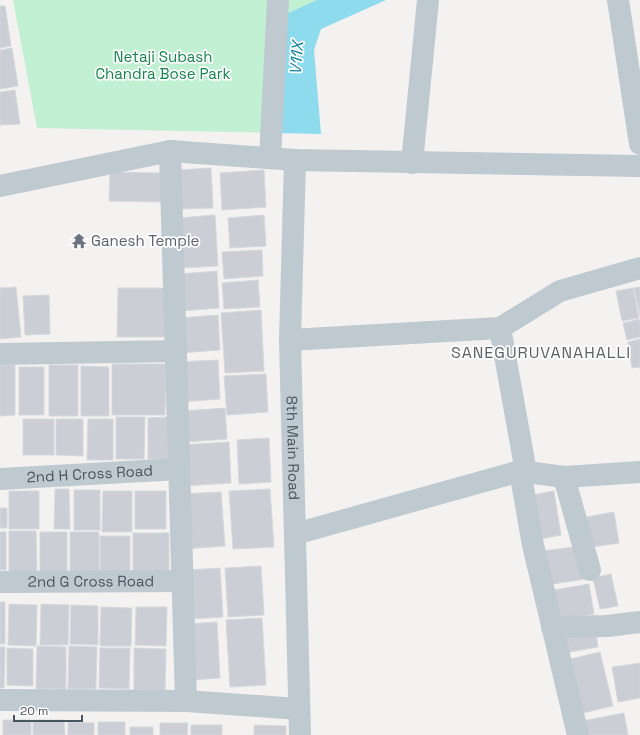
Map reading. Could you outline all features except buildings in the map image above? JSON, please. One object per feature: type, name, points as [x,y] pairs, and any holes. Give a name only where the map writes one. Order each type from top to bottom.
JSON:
[{"type":"street","points":[[270,158],[278,0]]},
{"type":"street","points":[[412,162],[428,0]]},
{"type":"street","points":[[618,0],[640,144]]},
{"type":"street","points":[[170,151],[186,701]]},
{"type":"street","points":[[0,186],[170,151],[295,160],[640,166]]},
{"type":"street","name":"8th Main Road","points":[[295,160],[290,340],[300,735]]},
{"type":"street","points":[[290,340],[500,328],[560,291],[640,268]]},
{"type":"street","points":[[500,328],[534,545],[578,735]]},
{"type":"street","points":[[0,354],[176,351]]},
{"type":"street","name":"2nd H Cross Road","points":[[0,479],[179,470]]},
{"type":"street","points":[[295,534],[523,471],[564,477],[640,472]]},
{"type":"street","points":[[564,477],[590,570]]},
{"type":"street","name":"2nd G Cross Road","points":[[0,582],[183,581]]},
{"type":"street","points":[[552,627],[607,626],[640,622]]},
{"type":"street","points":[[0,700],[186,701],[299,709]]},
{"type":"green space","name":"Netaji Subash Chandra Bose Park","points":[[13,0],[317,0],[288,13],[275,133],[37,128]]},
{"type":"water","name":"V11X","points":[[317,0],[386,0],[321,29],[314,50],[321,134],[275,133],[288,13]]},
{"type":"place","name":"Ganesh Temple","points":[[79,241]]},
{"type":"district","name":"SANEGURUVANAHALLI","points":[[541,352]]}]
